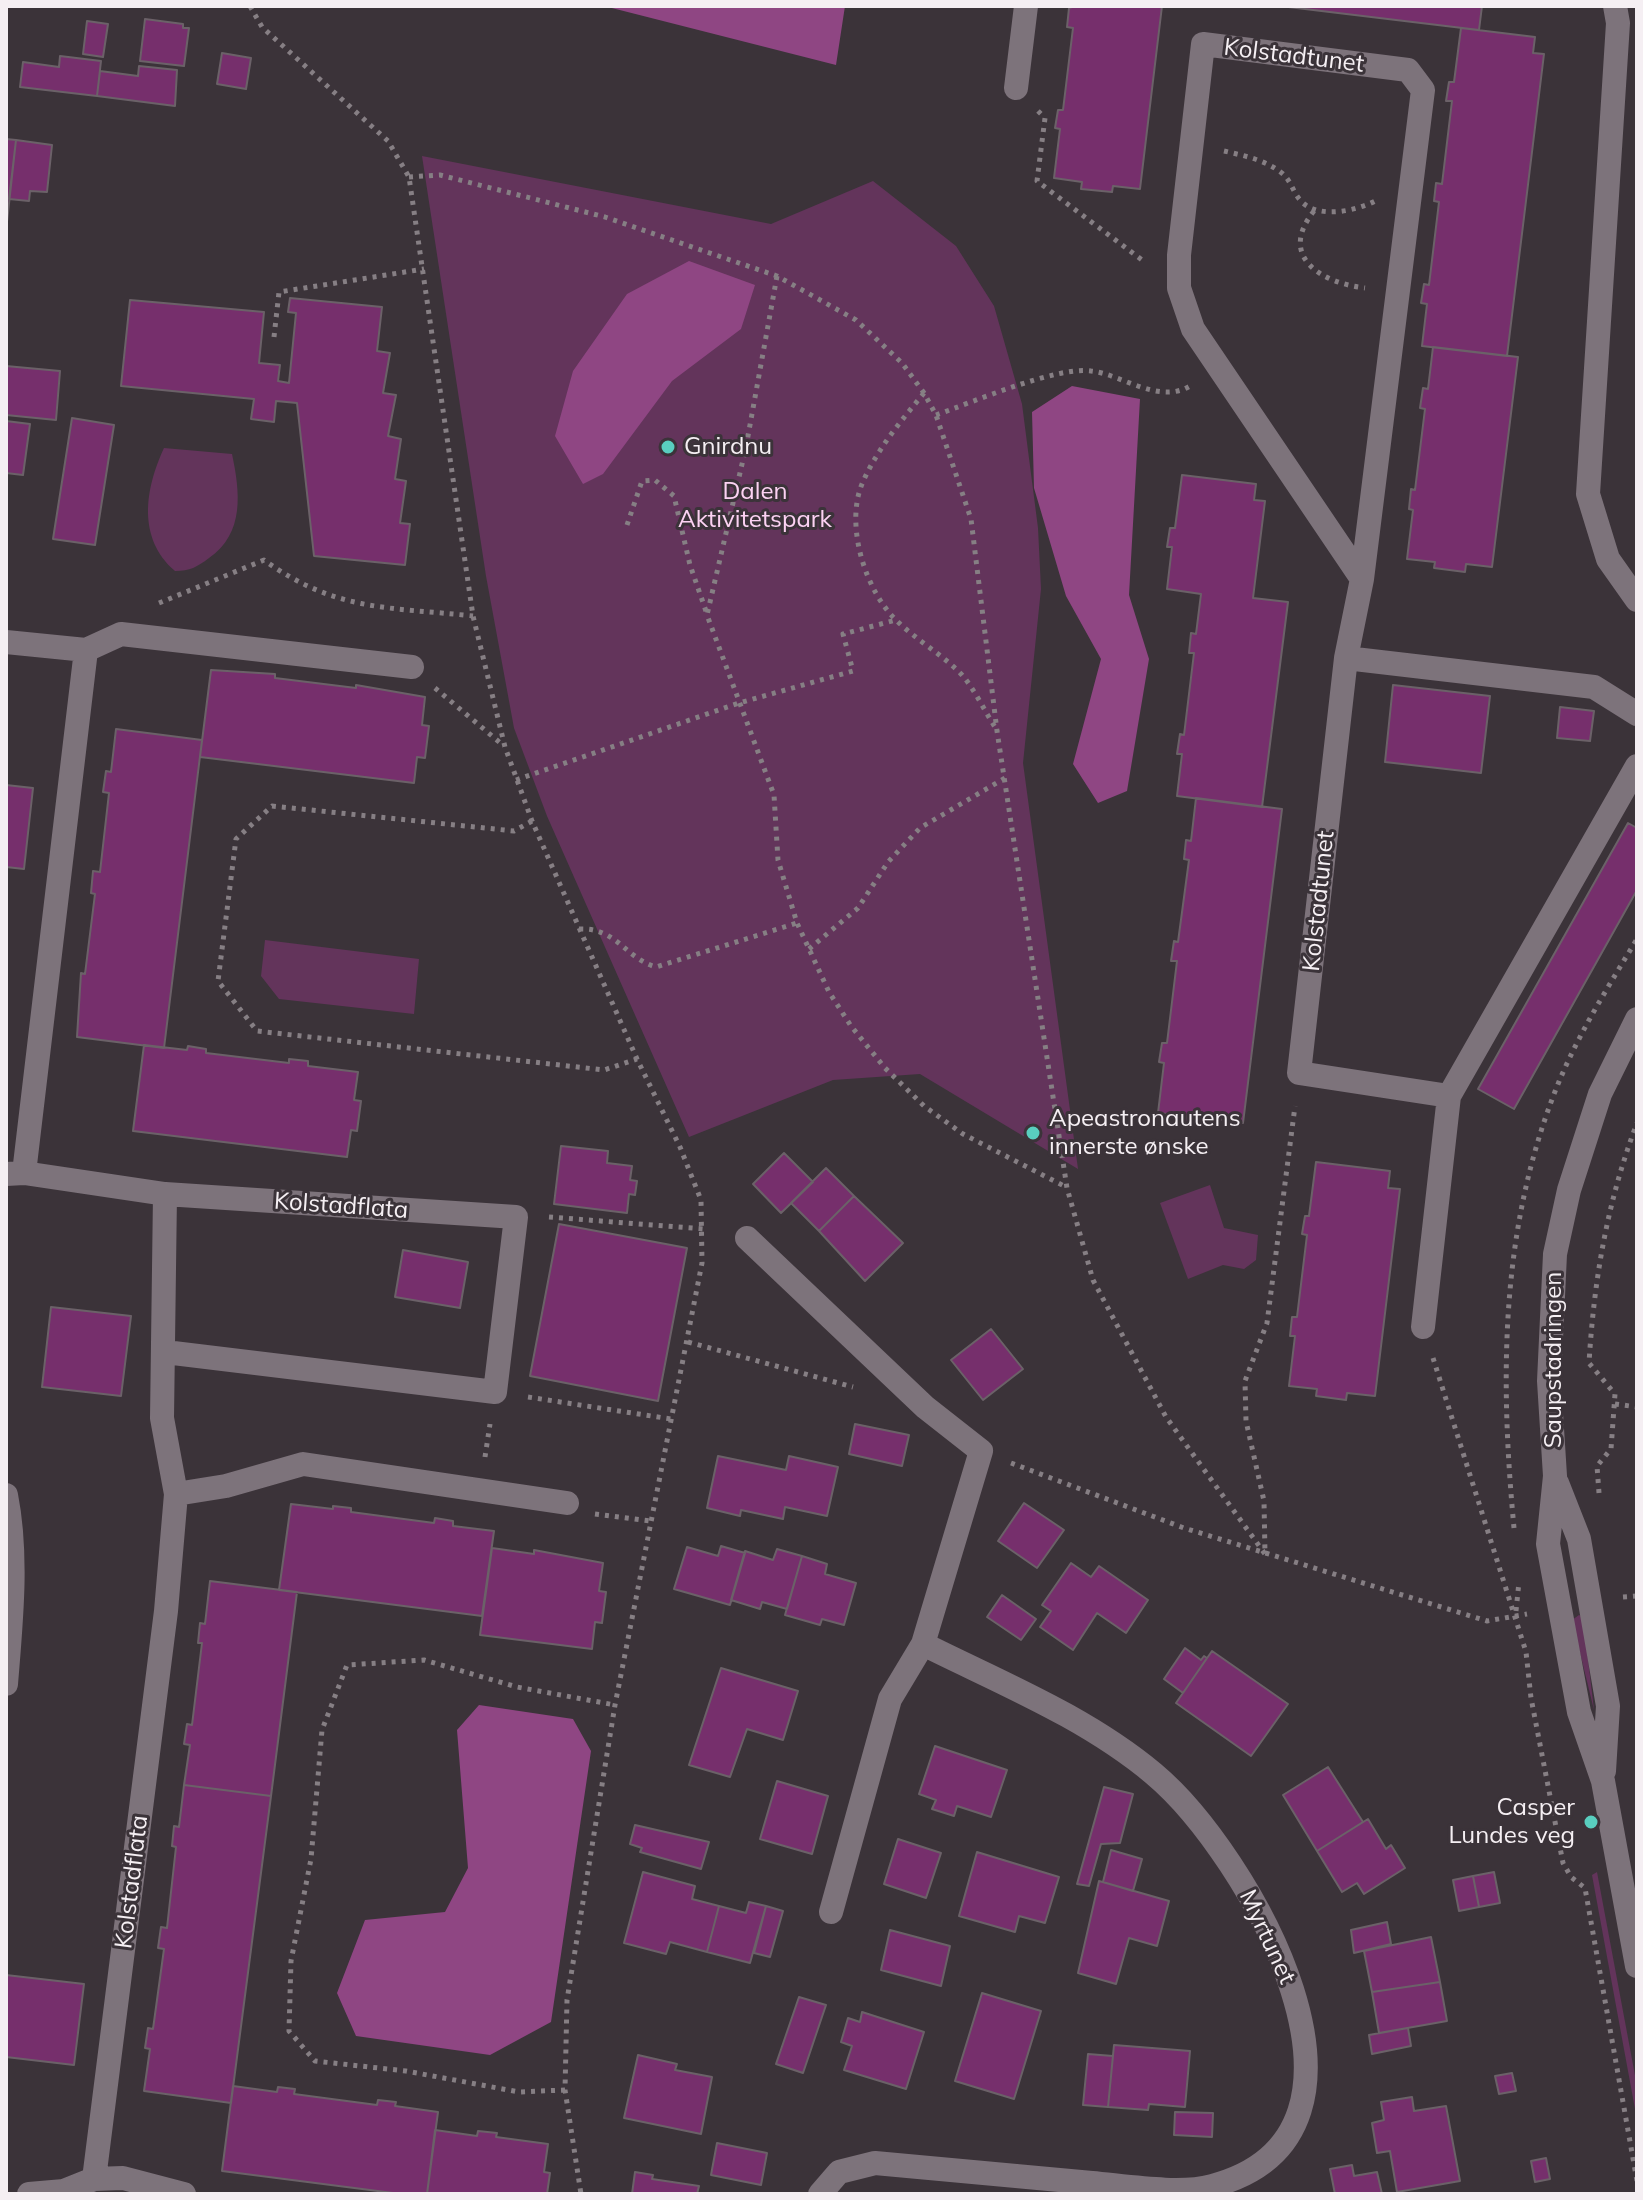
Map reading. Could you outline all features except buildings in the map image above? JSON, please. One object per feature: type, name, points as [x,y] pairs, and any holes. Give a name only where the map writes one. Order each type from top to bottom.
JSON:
[{"type":"street","points":[[1016,88],[1026,6]]},
{"type":"street","points":[[1615,6],[1618,23],[1588,494],[1608,559],[1637,600]]},
{"type":"street","name":"Kolstadtunet","points":[[1299,1073],[1346,658],[1362,579],[1423,90],[1408,70],[1203,44],[1179,255],[1179,288],[1193,329],[1216,367],[1362,579]]},
{"type":"street","points":[[6,642],[86,650],[121,634],[412,667]]},
{"type":"street","points":[[15,1174],[86,650]]},
{"type":"street","points":[[1346,658],[1594,687],[1637,714]]},
{"type":"street","points":[[1423,1327],[1449,1096],[1637,766]]},
{"type":"street","name":"Saupstadringen","points":[[1637,1019],[1600,1094],[1569,1190],[1555,1254],[1549,1381],[1555,1476],[1548,1544],[1557,1607],[1579,1712],[1603,1781],[1637,1966]]},
{"type":"street","points":[[1299,1073],[1449,1096]]},
{"type":"street","name":"Kolstadflata","points":[[15,1174],[165,1194],[516,1217]]},
{"type":"street","name":"Kolstadflata","points":[[94,2179],[166,1611],[176,1494],[162,1418],[165,1194]]},
{"type":"street","points":[[165,1352],[495,1392],[516,1217]]},
{"type":"street","points":[[747,1238],[925,1407],[981,1451],[923,1644],[890,1699],[831,1912]]},
{"type":"street","points":[[176,1494],[226,1486],[303,1464],[567,1503]]},
{"type":"street","name":"Saupstadringen","points":[[1555,1476],[1579,1539],[1608,1706],[1603,1781]]},
{"type":"street","points":[[6,1495],[11,1521],[11,1617],[6,1684]]},
{"type":"street","name":"Myrtunet","points":[[820,2194],[839,2172],[875,2163],[1148,2188],[1210,2187],[1240,2176],[1267,2158],[1287,2138],[1299,2108],[1305,2071],[1303,2033],[1290,1978],[1266,1922],[1234,1868],[1193,1816],[1157,1776],[1122,1749],[1062,1713],[923,1644]]},
{"type":"street","points":[[29,2194],[64,2191],[94,2179],[123,2178],[184,2194]]},
{"type":"path","points":[[250,6],[262,27],[388,141],[409,177],[473,616],[505,747],[532,821],[637,1059],[686,1160],[701,1200],[704,1229],[702,1263],[615,1705],[567,2000],[565,2090],[581,2194]]},
{"type":"path","points":[[1016,88],[1045,118],[1037,181],[1179,288]]},
{"type":"path","points":[[1191,148],[1227,152],[1266,162],[1286,176],[1301,201],[1314,211],[1352,210],[1384,197],[1409,200]]},
{"type":"path","points":[[409,177],[440,175],[605,217],[777,276],[856,320],[902,363],[924,393],[936,415],[971,519],[997,731],[1067,1188],[1093,1280],[1166,1417],[1265,1554]]},
{"type":"path","points":[[1314,211],[1304,223],[1301,242],[1306,263],[1319,277],[1340,285],[1398,292]]},
{"type":"path","points":[[274,337],[279,292],[424,269]]},
{"type":"path","points":[[707,615],[746,447],[777,276]]},
{"type":"path","points":[[936,415],[1063,369],[1094,371],[1152,391],[1187,388],[1216,367]]},
{"type":"path","points":[[924,393],[886,440],[861,486],[857,524],[863,565],[877,595],[896,620],[963,677],[997,731]]},
{"type":"path","points":[[627,525],[642,481],[655,480],[674,496],[690,565],[774,795],[778,860],[797,923],[829,992],[851,1026],[885,1068],[924,1106],[989,1148],[1067,1188]]},
{"type":"path","points":[[121,634],[123,617],[264,560],[294,581],[344,603],[473,616]]},
{"type":"path","points":[[516,780],[739,703],[853,671],[843,634],[896,620]]},
{"type":"path","points":[[412,667],[505,747]]},
{"type":"path","points":[[809,949],[858,908],[888,862],[920,828],[1005,778]]},
{"type":"path","points":[[532,821],[514,831],[272,806],[236,839],[218,981],[257,1031],[604,1070],[637,1059]]},
{"type":"path","points":[[579,929],[598,928],[646,964],[656,967],[797,923]]},
{"type":"path","points":[[1265,1554],[1264,1501],[1246,1421],[1245,1381],[1267,1323],[1299,1073]]},
{"type":"path","points":[[1599,1496],[1597,1466],[1611,1449],[1615,1394],[1589,1363],[1592,1303],[1604,1228],[1637,1123]]},
{"type":"path","points":[[516,1217],[704,1229]]},
{"type":"path","points":[[1423,1327],[1526,1652],[1531,1698],[1563,1863],[1571,1877],[1585,1888],[1637,2181]]},
{"type":"path","points":[[688,1342],[866,1390]]},
{"type":"path","points":[[495,1392],[671,1419]]},
{"type":"path","points":[[1615,1404],[1637,1407]]},
{"type":"path","points":[[981,1451],[1169,1523],[1487,1621],[1557,1607]]},
{"type":"path","points":[[567,1503],[577,1512],[650,1521]]},
{"type":"path","points":[[565,2090],[519,2092],[406,2071],[315,2061],[289,2031],[291,1961],[311,1859],[322,1730],[347,1665],[424,1660],[517,1687],[615,1705]]},
{"type":"green space","name":"Dalen Aktivitetspark","points":[[422,156],[771,224],[873,181],[956,246],[994,306],[1022,404],[1038,528],[1041,589],[1023,763],[1078,1169],[920,1074],[833,1080],[689,1137],[547,816],[514,728],[486,576]]},
{"type":"green space","points":[[164,448],[232,454],[235,468],[237,511],[229,537],[209,558],[185,570],[175,571],[163,558],[150,528],[149,496]]},
{"type":"green space","points":[[265,940],[419,959],[414,1014],[279,999],[261,976]]},
{"type":"green space","points":[[1210,1185],[1224,1228],[1258,1235],[1256,1260],[1244,1269],[1223,1265],[1188,1279],[1160,1203]]},
{"type":"green space","points":[[1579,1615],[1583,1617],[1594,1710],[1572,1620]]},
{"type":"green space","points":[[1597,1872],[1637,2086],[1637,2120],[1592,1875]]},
{"type":"shaded area","points":[[604,6],[845,6],[836,65]]},
{"type":"shaded area","points":[[689,261],[755,285],[741,329],[672,381],[603,474],[583,484],[555,436],[573,371],[627,294]]},
{"type":"shaded area","points":[[1072,386],[1140,399],[1129,595],[1149,659],[1127,791],[1098,803],[1073,764],[1101,659],[1066,596],[1034,488],[1032,412]]},
{"type":"shaded area","points":[[479,1705],[573,1719],[591,1751],[551,2022],[490,2055],[356,2036],[337,1993],[365,1920],[445,1912],[468,1868],[457,1730]]},
{"type":"place","name":"Gnirdnu","points":[[668,447]]},
{"type":"place","name":"Apeastronautens innerste ønske","points":[[1033,1133]]},
{"type":"place","name":"Casper Lundes veg","points":[[1591,1822]]}]
